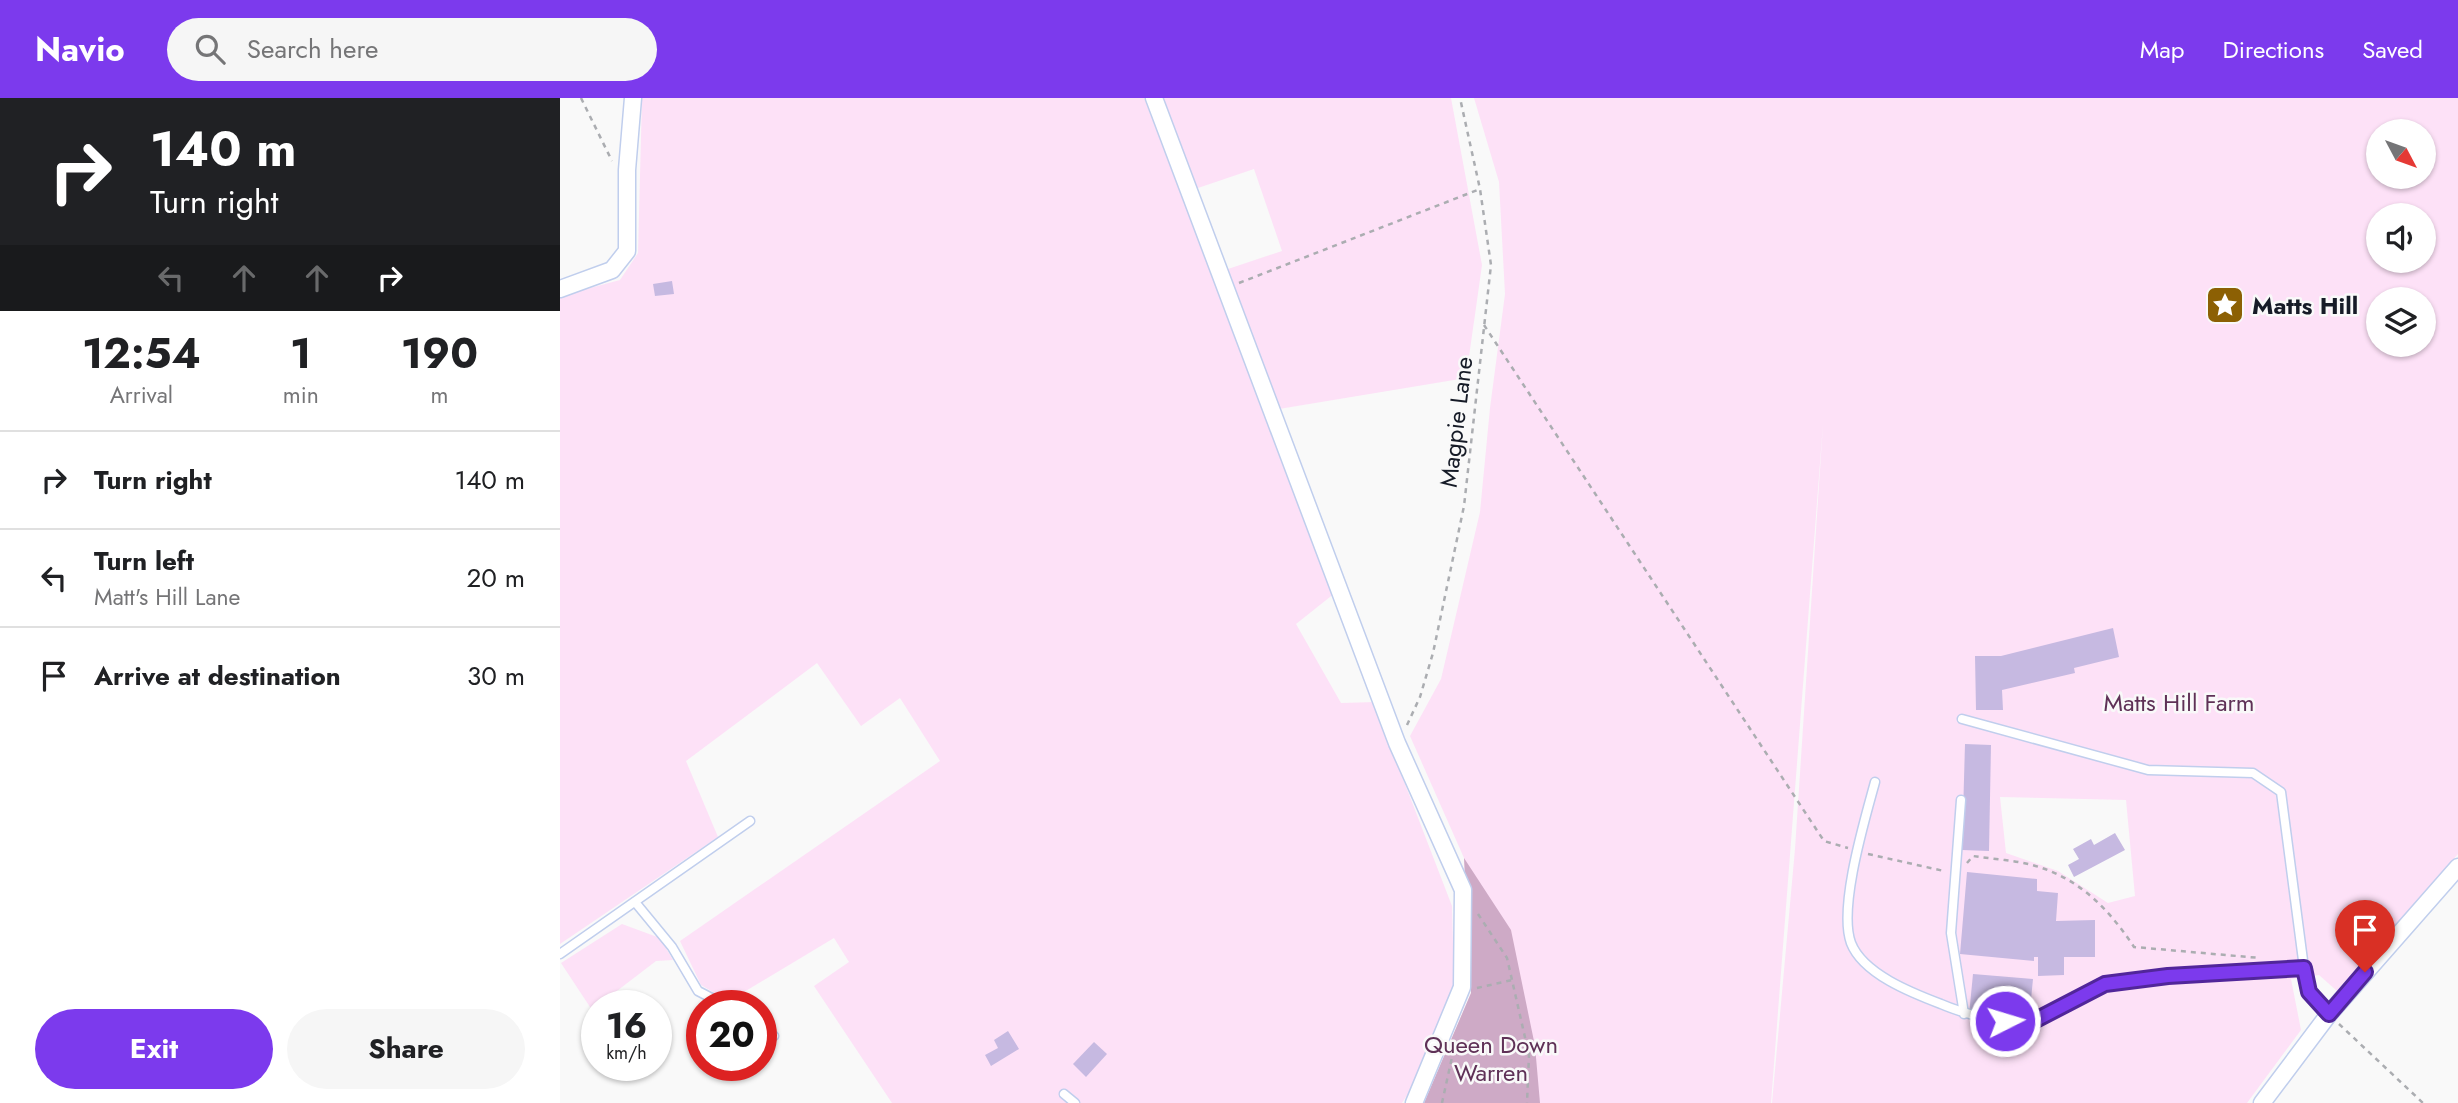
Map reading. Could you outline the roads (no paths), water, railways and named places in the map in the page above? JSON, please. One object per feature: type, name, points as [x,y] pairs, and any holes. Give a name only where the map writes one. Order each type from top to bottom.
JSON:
[{"type":"street","points":[[560,289],[612,270],[627,251],[627,170],[633,98]]},
{"type":"street","points":[[1154,98],[1397,743],[1463,890],[1462,988],[1414,1103]]},
{"type":"street","points":[[2262,1103],[2329,1014],[2458,867]]},
{"type":"lane","points":[[1962,719],[2148,770],[2253,773],[2281,792],[2309,992],[2329,1014]]},
{"type":"lane","points":[[1875,782],[1857,851],[1847,923],[1852,945],[1875,972],[1908,991],[1964,1014],[2026,1025],[2105,984],[2168,976],[2304,968]]},
{"type":"lane","points":[[1961,800],[1951,933],[1964,1014]]},
{"type":"lane","points":[[560,954],[750,821]]},
{"type":"lane","points":[[635,902],[672,947],[697,990]]},
{"type":"lane","points":[[1063,1094],[1075,1103]]},
{"type":"place","name":"Matts Hill","points":[[2225,305]]},
{"type":"park label","name":"Matts Hill Farm","points":[[2179,702]]},
{"type":"park label","name":"Queen Down Warren","points":[[1491,1058]]}]
